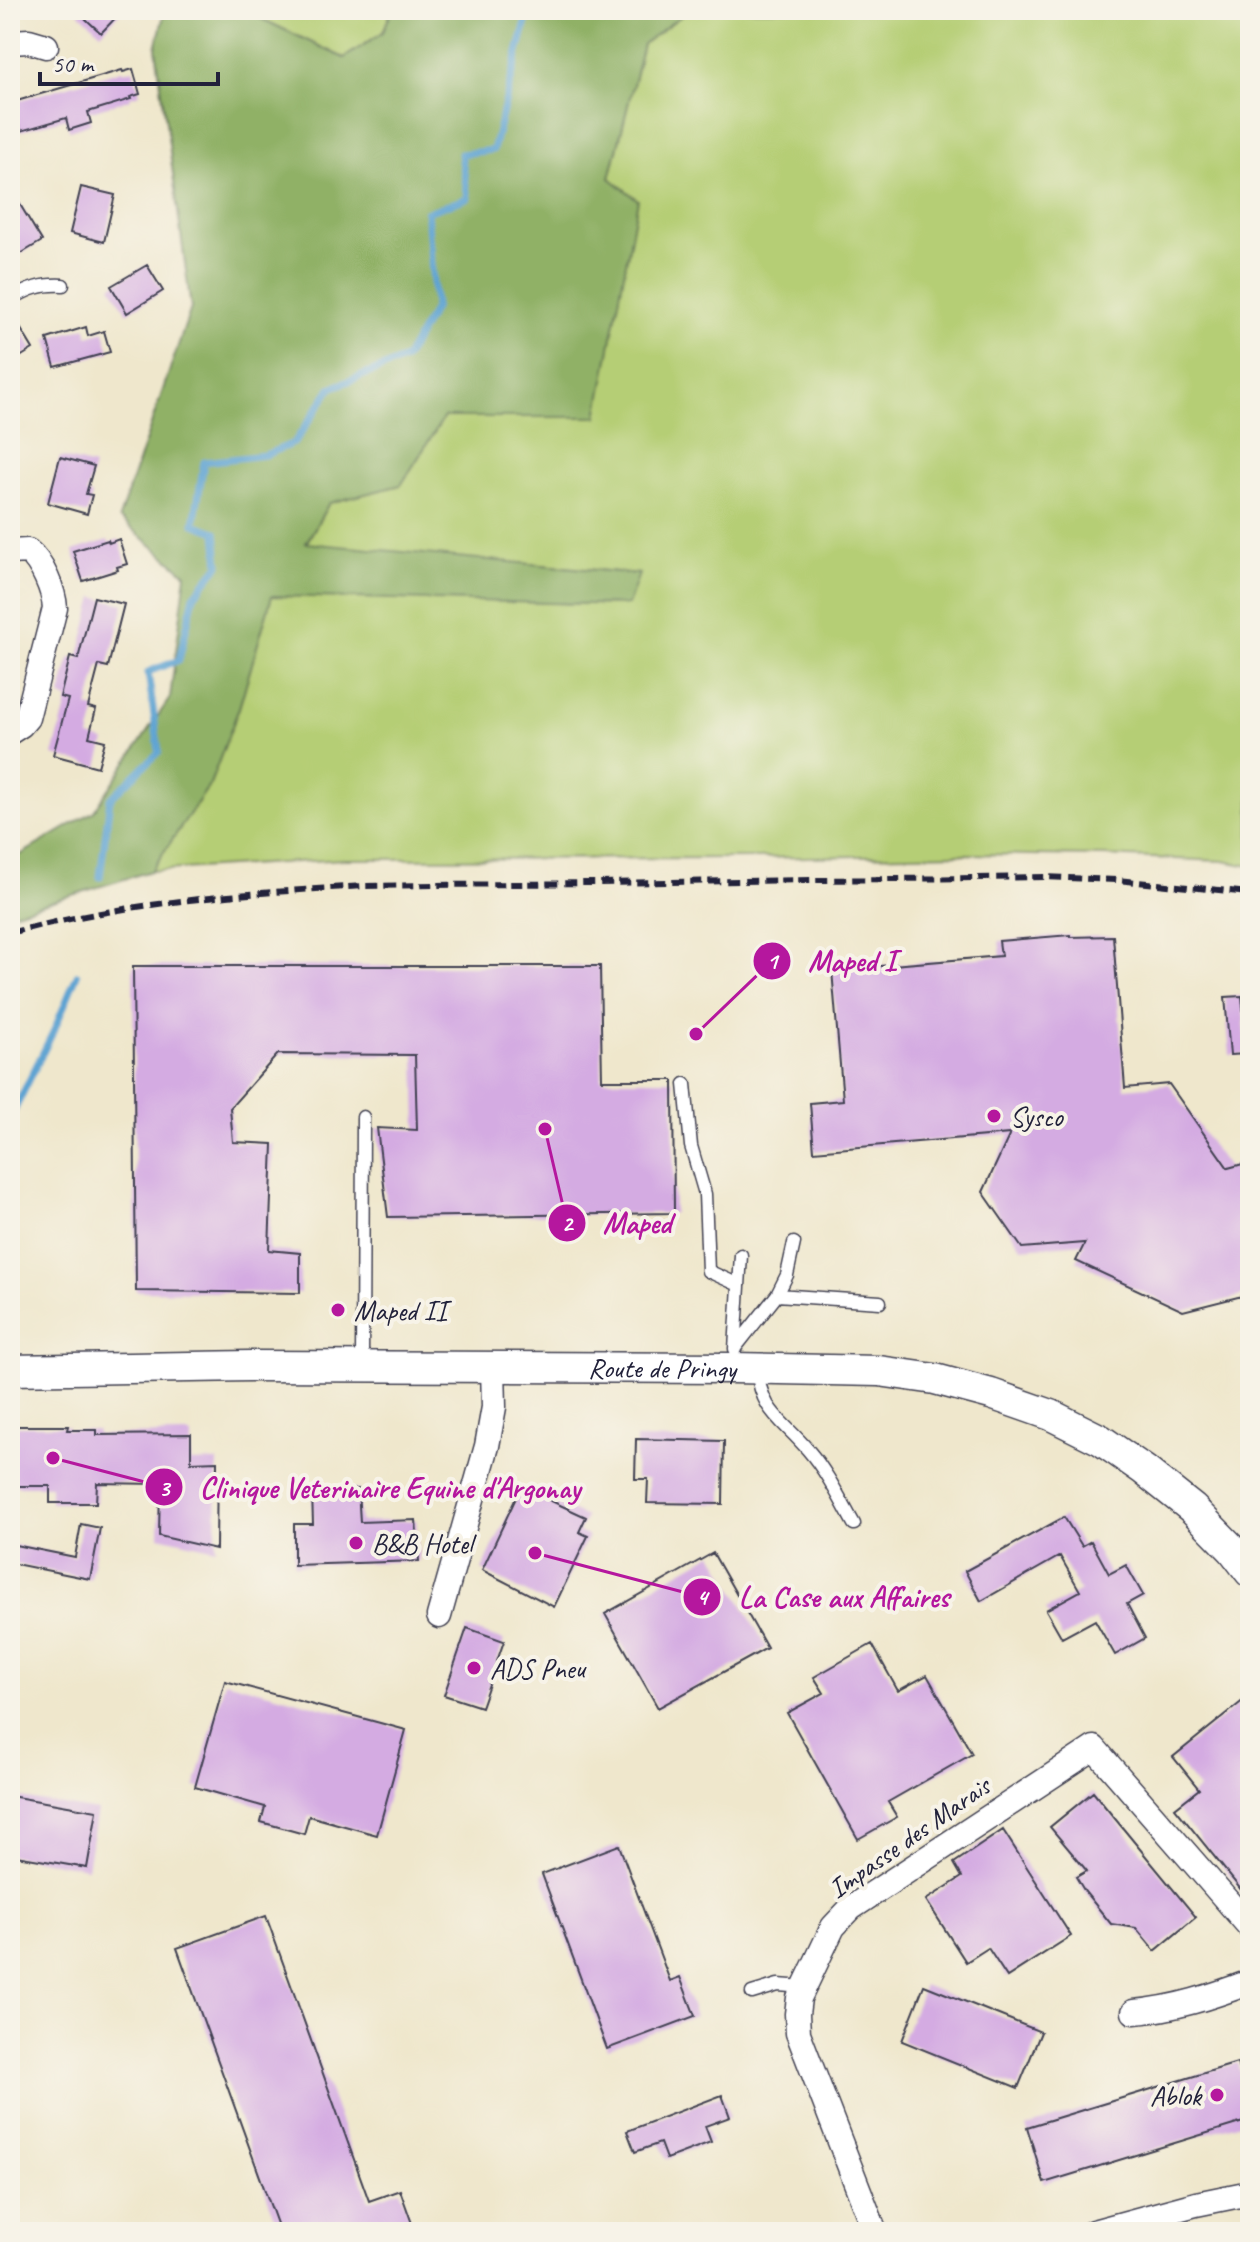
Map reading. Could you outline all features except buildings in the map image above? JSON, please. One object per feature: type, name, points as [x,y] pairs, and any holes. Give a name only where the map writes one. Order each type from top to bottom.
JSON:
[{"type":"street","points":[[10,42],[29,41],[46,46]]},
{"type":"street","points":[[10,552],[28,551],[35,557],[55,608],[27,718],[10,732]]},
{"type":"street","name":"Route de Pringy","points":[[10,1370],[250,1366],[493,1367],[742,1361],[879,1371],[935,1379],[1051,1415],[1101,1440],[1193,1509],[1250,1572]]},
{"type":"street","points":[[439,1616],[487,1446],[494,1407],[493,1367]]},
{"type":"street","name":"Impasse des Marais","points":[[875,2232],[798,2033],[798,2006],[804,1987],[833,1927],[851,1908],[1094,1748],[1250,1927]]},
{"type":"street","points":[[1134,2012],[1156,2010],[1250,1982]]},
{"type":"street","points":[[1093,2232],[1250,2193]]},
{"type":"lane","points":[[10,300],[30,288],[47,284],[63,285]]},
{"type":"lane","points":[[685,1084],[691,1146],[705,1194],[708,1271],[739,1285]]},
{"type":"lane","points":[[362,1367],[363,1117]]},
{"type":"lane","points":[[742,1361],[787,1275],[794,1243]]},
{"type":"lane","points":[[741,1255],[742,1361],[758,1384],[765,1404],[809,1451],[854,1524]]},
{"type":"lane","points":[[777,1295],[880,1302]]},
{"type":"lane","points":[[752,1993],[778,1985],[804,1987]]},
{"type":"green space","points":[[165,10],[243,10],[344,58],[383,32],[392,10],[689,10],[643,44],[610,178],[638,200],[597,417],[444,417],[401,485],[329,503],[306,543],[639,574],[628,605],[272,596],[239,708],[210,784],[151,871],[10,914],[10,861],[94,811],[170,698],[186,574],[119,518],[191,308],[156,48]]},
{"type":"green space","points":[[243,10],[392,10],[383,32],[344,58]]},
{"type":"green space","points":[[689,10],[1250,10],[1250,866],[1223,861],[1104,856],[959,854],[344,859],[151,871],[210,784],[239,708],[272,595],[628,605],[638,574],[306,544],[329,503],[401,485],[444,417],[597,417],[610,179],[643,44]]},
{"type":"waterway","points":[[100,877],[110,799],[159,752],[148,672],[179,660],[194,596],[219,565],[216,532],[194,524],[204,462],[265,455],[294,443],[331,388],[405,359],[435,307],[427,212],[468,198],[461,154],[493,150],[529,10]]},
{"type":"waterway","points":[[10,1119],[55,1028],[77,975]]},
{"type":"railway","points":[[10,933],[142,906],[364,886],[1047,877],[1116,880],[1250,893]]},
{"type":"place","name":"Maped I","points":[[696,1034]]},
{"type":"place","name":"Sysco","points":[[994,1116]]},
{"type":"place","name":"Maped","points":[[545,1129]]},
{"type":"place","name":"Maped II","points":[[338,1310]]},
{"type":"place","name":"Clinique Veterinaire Equine d'Argonay","points":[[53,1458]]},
{"type":"place","name":"B&B Hotel","points":[[356,1543]]},
{"type":"place","name":"La Case aux Affaires","points":[[535,1553]]},
{"type":"place","name":"ADS Pneu","points":[[474,1668]]},
{"type":"place","name":"Ablok","points":[[1217,2095]]}]
